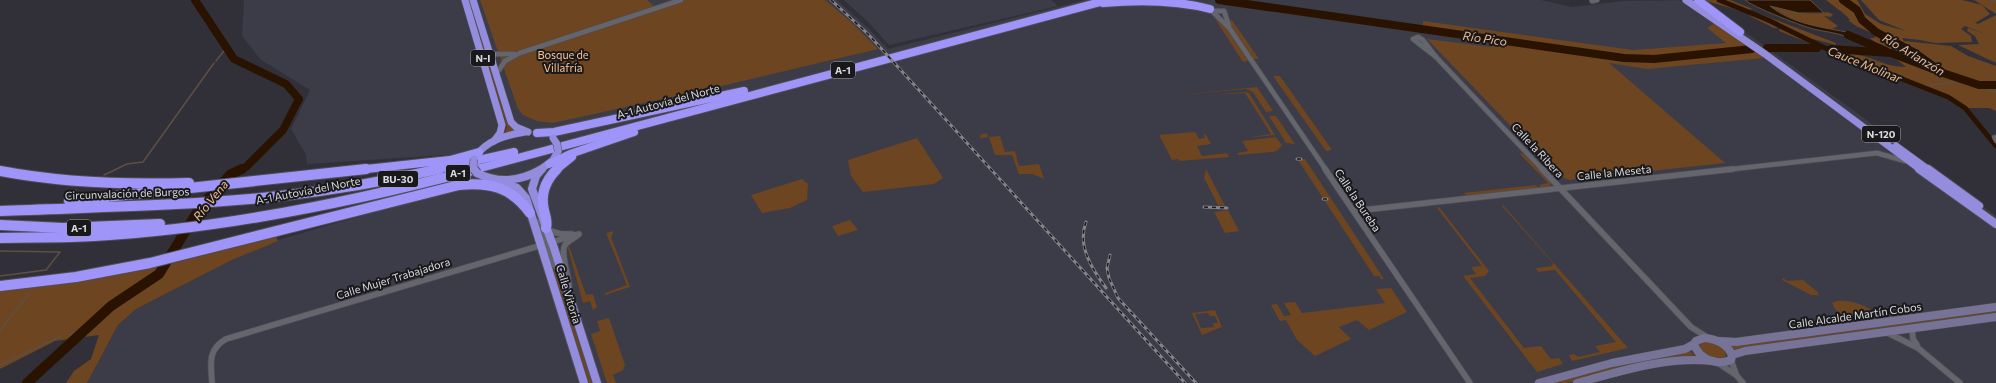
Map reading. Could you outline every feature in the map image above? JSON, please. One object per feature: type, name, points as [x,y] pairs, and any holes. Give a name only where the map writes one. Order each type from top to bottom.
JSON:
[{"type":"highway","name":"N-I","points":[[465,0],[502,125],[500,133],[494,141],[476,155]]},
{"type":"highway","name":"N-I","points":[[473,0],[511,122],[516,128],[553,138],[558,144],[558,151],[547,166]]},
{"type":"highway","name":"A-1 Autovía del Norte","points":[[245,217],[370,191],[1094,0]]},
{"type":"highway","name":"A-1 Autovía del Norte","points":[[245,217],[337,203],[443,178],[1108,0]]},
{"type":"highway","points":[[1020,23],[1124,0],[1186,2],[1200,4],[1212,11]]},
{"type":"highway","name":"N-120","points":[[1686,0],[1760,49],[1996,218]]},
{"type":"highway","name":"N-120","points":[[1694,0],[1740,32],[1760,49],[1911,164],[1996,224]]},
{"type":"highway","points":[[1698,0],[1740,32]]},
{"type":"highway","name":"A-1","points":[[537,133],[559,131],[800,78]]},
{"type":"highway","points":[[0,285],[104,272],[226,246],[459,182],[520,178],[570,154],[651,127],[805,83],[811,79]]},
{"type":"highway","points":[[547,229],[548,221],[542,202],[543,189],[548,179],[558,167],[590,148],[651,127]]},
{"type":"highway","name":"N-I","points":[[494,141],[512,134],[528,132]]},
{"type":"highway","name":"Circunvalación de Burgos","points":[[0,210],[171,204],[256,199],[392,180],[538,147]]},
{"type":"highway","points":[[0,210],[188,186],[302,176],[458,159],[476,155]]},
{"type":"highway","name":"Calle Vitoria","points":[[476,155],[473,167],[477,173],[516,188],[524,194],[584,383]]},
{"type":"highway","name":"Calle Vitoria","points":[[547,166],[536,176],[532,189],[562,273],[597,383]]},
{"type":"highway","points":[[0,171],[49,179],[89,183],[188,186]]},
{"type":"highway","points":[[394,200],[458,185],[484,185],[500,188],[515,194],[530,213]]},
{"type":"highway","points":[[0,238],[94,236],[245,217]]},
{"type":"highway","name":"A-1","points":[[0,225],[64,228],[155,228]]},
{"type":"highway","name":"A-1","points":[[0,231],[38,234],[155,228]]},
{"type":"main road","name":"Calle Alcalde Martín Cobos","points":[[1695,342],[1699,338],[1736,342],[1996,308]]},
{"type":"main road","name":"Calle Alcalde Martín Cobos","points":[[1714,362],[1722,363],[1745,351],[1996,317]]},
{"type":"main road","points":[[1714,340],[1728,347],[1732,358]]},
{"type":"main road","points":[[1538,383],[1612,363],[1685,349],[1695,342],[1695,347],[1701,355],[1714,362]]},
{"type":"main road","points":[[1577,383],[1616,372],[1683,360],[1698,358],[1714,362]]},
{"type":"street","points":[[499,70],[505,61],[520,53],[681,0]]},
{"type":"street","points":[[1592,1],[1598,0]]},
{"type":"street","name":"Calle la Bureba","points":[[1212,11],[1230,29],[1470,383]]},
{"type":"street","name":"Calle la Bureba","points":[[1212,11],[1224,11],[1230,29]]},
{"type":"street","name":"Calle la Ribera","points":[[1436,57],[1416,43],[1413,39],[1418,37],[1423,40],[1436,57],[1691,326],[1714,340]]},
{"type":"street","points":[[494,54],[520,53]]},
{"type":"street","points":[[1996,137],[1994,137],[1996,141]]},
{"type":"street","points":[[1877,153],[1882,146],[1880,141]]},
{"type":"street","name":"Calle la Meseta","points":[[1354,211],[1877,153],[1893,156],[1911,164]]},
{"type":"street","name":"Calle Vitoria","points":[[530,213],[534,215],[545,240],[551,242]]},
{"type":"street","points":[[547,229],[561,234],[579,234]]},
{"type":"street","points":[[569,296],[572,285],[563,251],[564,248],[579,234]]},
{"type":"street","name":"Calle Mujer Trabajadora","points":[[212,383],[212,351],[217,344],[226,339],[579,234]]},
{"type":"street","points":[[541,245],[548,247],[554,265],[562,273]]},
{"type":"street","name":"Calle la Ribera","points":[[1691,326],[1695,342]]},
{"type":"street","points":[[1912,329],[1913,339],[1918,347]]},
{"type":"street","points":[[1885,332],[1904,338],[1918,347],[1960,383]]},
{"type":"street","points":[[1732,358],[1736,375]]},
{"type":"street","points":[[1714,362],[1736,375],[1743,383]]},
{"type":"shaded area","points":[[244,0],[837,0],[868,28],[888,49],[1085,0],[1541,0],[1572,7],[1623,1],[1701,0],[1996,216],[1996,383],[87,383],[118,325],[136,309],[232,260],[278,240],[367,214],[370,211],[454,188],[445,155],[307,164],[306,155],[291,129],[310,90],[261,60],[242,36]]},
{"type":"shaded area","points":[[844,0],[1051,0],[1058,6],[889,45],[869,23]]},
{"type":"shaded area","points":[[1745,0],[1810,0],[1824,13],[1799,13],[1770,6],[1799,21],[1819,27],[1851,33],[1845,36],[1811,28],[1767,12]]},
{"type":"green space","points":[[468,0],[470,0],[510,126],[516,132],[504,134],[507,127]]},
{"type":"green space","name":"Bosque de Villafría","points":[[480,0],[647,0],[654,6],[672,0],[825,0],[850,21],[878,49],[726,85],[552,123],[537,121],[523,115],[518,109]]},
{"type":"green space","points":[[1703,0],[1730,0],[1753,9],[1741,11]]},
{"type":"green space","points":[[1826,0],[1857,0],[1865,14],[1881,24],[1906,31],[1879,20],[1861,0],[1962,0],[1982,5],[1990,14],[1975,23],[1978,24],[1996,15],[1996,63],[1958,45],[1979,44],[1975,36],[1967,31],[1968,28],[1985,34],[1965,26],[1961,29],[1971,36],[1972,42],[1935,43],[1902,38],[1904,41],[1951,46],[1968,56],[1996,66],[1996,111],[1989,108],[1962,108],[1946,97],[1923,87],[1827,51],[1860,55],[1888,64],[1906,67],[1870,38],[1875,38],[1874,34],[1856,26],[1848,20],[1850,20],[1846,15]]},
{"type":"green space","points":[[1974,0],[1996,0],[1996,14]]},
{"type":"green space","points":[[1769,5],[1806,14],[1827,12],[1833,14],[1831,17],[1824,16],[1838,26],[1831,29],[1823,29],[1803,24]]},
{"type":"green space","points":[[1752,12],[1836,43],[1836,45],[1813,39],[1813,41],[1820,44],[1817,46],[1779,31],[1780,28],[1774,28],[1750,16],[1749,14]]},
{"type":"green space","points":[[1212,14],[1233,36],[1242,48],[1248,61],[1243,62]]},
{"type":"green space","points":[[1232,20],[1259,59],[1253,59],[1232,28],[1229,21]]},
{"type":"green space","points":[[1423,21],[1633,50],[1726,43],[1707,28],[1715,23],[1764,58],[1647,69],[1609,63],[1725,163],[1569,180],[1559,176],[1427,39],[1491,47],[1492,42],[1422,32]]},
{"type":"green space","points":[[1273,76],[1280,76],[1332,150],[1326,151]]},
{"type":"green space","points":[[1257,87],[1273,111],[1266,112],[1253,92],[1246,89],[1168,96]]},
{"type":"green space","points":[[1244,92],[1249,93],[1275,135],[1244,138],[1271,134],[1245,93],[1213,95]]},
{"type":"green space","points":[[1269,116],[1276,116],[1295,144],[1286,143]]},
{"type":"green space","points":[[986,133],[989,137],[980,138],[980,135]]},
{"type":"green space","points":[[1196,133],[1199,139],[1205,138],[1203,134],[1206,135],[1211,144],[1197,146],[1202,156],[1227,153],[1229,157],[1180,161],[1178,159],[1172,160],[1159,135]]},
{"type":"green space","points":[[1000,136],[1005,152],[1015,151],[1019,166],[1039,164],[1044,179],[1032,174],[1019,174],[1012,155],[995,155],[989,137]]},
{"type":"green space","points":[[1276,137],[1282,145],[1278,150],[1273,152],[1239,155],[1237,153],[1248,151],[1242,141]]},
{"type":"green space","points":[[917,138],[943,178],[934,184],[863,192],[851,176],[848,160]]},
{"type":"green space","points":[[1519,153],[1525,154],[1551,182],[1550,186],[1541,188],[1539,185],[1548,183]]},
{"type":"green space","points":[[1305,159],[1384,279],[1381,279],[1379,276],[1374,276],[1298,160]]},
{"type":"green space","points":[[1206,169],[1225,206],[1218,205],[1204,178]]},
{"type":"green space","points":[[802,179],[808,184],[807,200],[790,208],[762,213],[751,195]]},
{"type":"green space","points":[[1536,185],[1539,188],[1469,196],[1463,193]]},
{"type":"green space","points":[[1503,205],[1628,348],[1572,361],[1569,355],[1574,354],[1578,357],[1600,352],[1595,346],[1616,342],[1555,270],[1538,272],[1536,268],[1552,266],[1553,263],[1502,206]]},
{"type":"green space","points":[[1439,207],[1489,271],[1485,276],[1470,278],[1524,348],[1541,346],[1551,359],[1559,358],[1563,364],[1537,372],[1463,276],[1476,274],[1471,267],[1482,266],[1437,208]]},
{"type":"green space","points":[[1228,210],[1239,231],[1225,233],[1214,212]]},
{"type":"green space","points":[[850,220],[858,230],[838,236],[832,226]]},
{"type":"green space","points":[[614,231],[611,237],[630,287],[605,295],[605,293],[627,285],[606,233]]},
{"type":"green space","points":[[276,236],[278,241],[232,260],[136,309],[118,325],[87,383],[66,383],[74,371],[91,359],[99,335],[55,341],[0,369],[0,290]]},
{"type":"green space","points":[[569,246],[586,295],[593,294],[597,307],[593,310],[590,301],[583,303],[568,248]]},
{"type":"green space","points":[[552,266],[560,281],[592,383],[589,383]]},
{"type":"green space","points":[[1799,277],[1818,292],[1818,295],[1811,295],[1782,280],[1783,278],[1787,281],[1802,280]]},
{"type":"green space","points":[[1391,288],[1407,312],[1369,330],[1357,320],[1339,327],[1351,339],[1315,356],[1297,340],[1286,320],[1280,321],[1271,305],[1277,304],[1284,316],[1291,315],[1284,303],[1295,302],[1302,313],[1385,303],[1376,289]]},
{"type":"green space","points":[[1837,301],[1848,301],[1858,304],[1877,314],[1845,318],[1835,309],[1832,303]]},
{"type":"green space","points":[[1215,310],[1222,327],[1202,335],[1192,313]],"holes":[[[1208,313],[1210,316],[1215,316],[1218,323],[1213,323],[1214,327],[1201,328],[1195,314]]]},
{"type":"green space","points":[[1996,311],[1996,314],[1735,350],[1731,345]]},
{"type":"green space","points":[[609,318],[625,365],[623,370],[613,375],[616,383],[607,383],[591,334],[600,331],[597,321]]},
{"type":"green space","points":[[1708,341],[1720,345],[1725,350],[1726,357],[1718,359],[1710,357],[1704,353],[1699,346],[1702,342]]},
{"type":"green space","points":[[1690,351],[1694,355],[1655,361],[1566,383],[1551,383],[1638,360]]},
{"type":"waterway","name":"Río Vena","points":[[195,0],[234,59],[286,84],[299,99],[283,130],[246,167],[242,169]]},
{"type":"waterway","name":"Río Pico","points":[[1219,0],[1624,58],[1654,59],[1752,49]]},
{"type":"waterway","name":"Cauce Molinar","points":[[1719,0],[1768,20],[1831,51],[1948,97],[1965,108],[1996,146]]},
{"type":"waterway","name":"Río Arlanzón","points":[[1843,0],[1857,10],[1862,20],[1876,32],[1915,53],[1943,73],[1979,85],[1996,85]]},
{"type":"waterway","points":[[1990,1],[1996,1]]},
{"type":"waterway","points":[[1848,35],[1886,51]]},
{"type":"waterway","points":[[216,61],[227,47]]},
{"type":"waterway","name":"Río Pico","points":[[1767,48],[1817,48]]},
{"type":"waterway","name":"Río Pico","points":[[1831,49],[1891,53],[1933,69]]},
{"type":"waterway","points":[[104,175],[127,164],[143,162],[214,63]]},
{"type":"waterway","points":[[1923,86],[1964,81]]},
{"type":"waterway","name":"Río Arlanzón","points":[[1979,85],[1996,92]]},
{"type":"waterway","name":"Río Vena","points":[[27,383],[111,306],[159,274],[201,206],[231,174],[242,169]]},
{"type":"waterway","points":[[70,192],[76,190]]},
{"type":"waterway","points":[[0,251],[60,252],[46,270],[0,276]]},
{"type":"waterway","points":[[0,330],[29,294]]},
{"type":"waterway","name":"Río Vena","points":[[69,335],[87,328]]},
{"type":"waterway","points":[[0,365],[61,336]]},
{"type":"railway","points":[[831,0],[868,34],[1185,383]]},
{"type":"railway","points":[[1204,207],[1227,208]]},
{"type":"railway","points":[[1086,222],[1083,240],[1087,257],[1106,288]]},
{"type":"railway","points":[[1110,255],[1107,268],[1109,278],[1118,298],[1196,383]]}]
